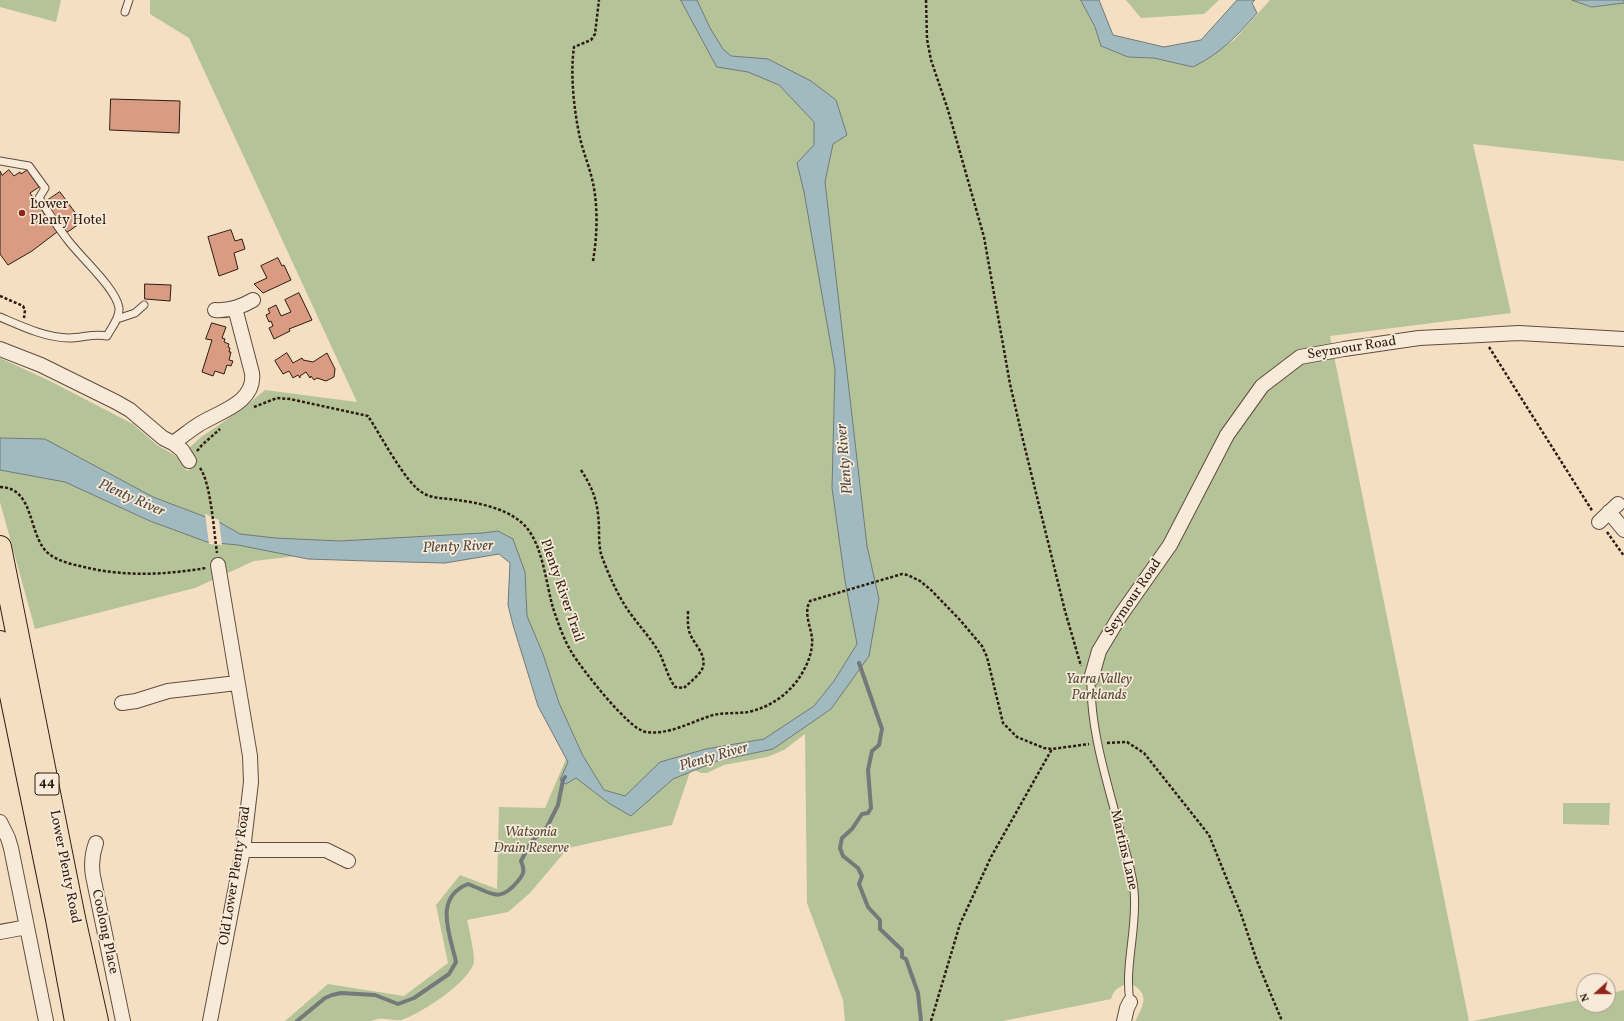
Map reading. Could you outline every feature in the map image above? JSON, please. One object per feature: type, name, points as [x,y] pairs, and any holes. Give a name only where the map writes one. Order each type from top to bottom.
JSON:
[{"type":"main road","name":"Lower Plenty Road","points":[[0,547],[74,918],[97,1021]]},
{"type":"main road","name":"Lower Plenty Road","points":[[0,642],[57,919],[76,1021]]},
{"type":"street","points":[[215,310],[223,311],[235,308],[253,300]]},
{"type":"street","points":[[173,444],[198,425],[239,402],[250,389],[252,383],[252,373],[235,308]]},
{"type":"street","name":"Seymour Road","points":[[1091,679],[1099,651],[1120,616],[1170,545],[1227,435],[1262,386],[1300,357],[1419,338],[1481,334],[1519,333],[1624,339]]},
{"type":"street","points":[[0,349],[41,365],[130,410],[163,438],[182,450],[194,460]]},
{"type":"street","points":[[1609,513],[1624,530]]},
{"type":"street","name":"Old Lower Plenty Road","points":[[210,1021],[244,850],[250,782],[250,756],[218,565]]},
{"type":"street","points":[[122,703],[136,701],[168,691],[237,683]]},
{"type":"street","points":[[0,822],[11,848],[46,1021]]},
{"type":"street","name":"Coolong Place","points":[[96,843],[93,852],[93,876],[123,1021]]},
{"type":"street","points":[[244,850],[326,850],[348,861]]},
{"type":"street","points":[[0,932],[27,927]]},
{"type":"street","name":"Martins Lane","points":[[1124,1021],[1124,1017],[1130,1002]]},
{"type":"lane","points":[[124,12],[129,0]]},
{"type":"lane","points":[[0,161],[29,166],[45,188],[39,198],[67,240],[110,290],[116,300],[119,310],[117,319],[107,336],[99,334],[68,338],[50,336],[0,317]]},
{"type":"lane","points":[[117,319],[135,313],[144,305]]},
{"type":"lane","name":"Martins Lane","points":[[1091,679],[1091,698],[1103,768],[1129,864],[1134,890],[1134,911],[1128,985],[1130,1002]]},
{"type":"path","points":[[593,261],[597,222],[594,190],[590,167],[580,138],[575,101],[572,59],[574,47],[591,40],[595,34],[599,0]]},
{"type":"path","points":[[926,0],[927,39],[931,60],[948,110],[984,237],[1010,384],[1023,440],[1065,611],[1081,665],[1091,679]]},
{"type":"path","points":[[0,296],[23,306],[26,315],[21,326]]},
{"type":"path","points":[[1481,334],[1609,513],[1624,556]]},
{"type":"path","name":"Plenty River Trail","points":[[250,409],[277,398],[290,399],[368,416],[403,472],[412,484],[422,493],[436,498],[457,500],[486,506],[503,512],[521,522],[531,534],[539,550],[554,610],[572,653],[600,690],[636,728],[644,732],[672,730],[698,722],[711,716],[748,712],[774,702],[785,695],[800,676],[810,659],[812,630],[807,612],[807,606],[810,601],[902,574]]},
{"type":"path","points":[[0,487],[13,490],[22,497],[27,505],[36,535],[45,550],[49,554],[71,564],[111,573],[142,574],[163,574],[218,565],[205,477],[194,460],[202,445],[224,426]]},
{"type":"path","points":[[581,470],[591,485],[595,495],[598,510],[600,552],[624,605],[660,654],[670,679],[675,687],[682,688],[684,688],[699,674],[703,667],[703,660],[699,648],[691,636],[688,624],[688,611]]},
{"type":"path","points":[[931,1021],[960,924],[991,857],[1052,749]]},
{"type":"green space","points":[[0,0],[61,0],[56,22],[0,7]]},
{"type":"green space","name":"Yarra Valley Parklands","points":[[150,0],[1081,0],[1095,27],[1101,46],[1128,57],[1154,58],[1193,67],[1234,40],[1270,0],[1572,0],[1592,7],[1624,3],[1624,161],[1473,144],[1511,313],[1330,336],[1469,1021],[1135,1021],[1144,1000],[1141,991],[1131,984],[1118,988],[1111,999],[1003,1021],[845,1021],[843,1000],[807,903],[805,734],[784,750],[767,757],[724,765],[707,773],[701,773],[694,770],[690,772],[672,825],[568,848],[530,893],[508,912],[467,920],[474,959],[470,970],[454,988],[443,997],[419,1012],[401,1020],[285,1021],[328,984],[404,996],[448,963],[436,905],[460,875],[497,889],[499,807],[545,808],[566,759],[538,706],[508,605],[510,563],[499,554],[445,563],[308,559],[297,556],[254,561],[195,588],[35,629],[0,502],[0,358],[50,381],[133,424],[157,445],[176,456],[187,471],[195,465],[188,449],[201,437],[244,408],[265,390],[357,402],[189,38],[150,14]]},
{"type":"green space","points":[[1126,0],[1219,0],[1204,14],[1141,18]]},
{"type":"green space","points":[[1563,803],[1610,803],[1609,825],[1563,824]]},
{"type":"green space","points":[[1624,990],[1624,1021],[1473,1021],[1576,1001],[1576,1013],[1616,1013],[1616,992]]},
{"type":"water","name":"Plenty River","points":[[681,0],[697,0],[710,28],[723,49],[731,56],[768,59],[811,81],[836,100],[847,135],[833,144],[825,182],[867,546],[879,599],[869,656],[831,709],[773,749],[717,761],[673,779],[631,816],[610,804],[576,778],[566,784],[560,780],[568,762],[538,706],[508,605],[510,563],[499,554],[445,563],[308,559],[238,545],[207,542],[150,521],[65,482],[0,470],[0,438],[45,439],[153,497],[219,522],[240,534],[275,538],[340,541],[498,531],[513,539],[525,572],[527,616],[543,654],[559,703],[583,756],[604,790],[625,796],[660,762],[706,749],[764,739],[814,706],[834,681],[857,644],[845,581],[832,488],[835,369],[804,192],[797,163],[814,145],[814,122],[779,85],[748,72],[717,67]]},
{"type":"water","points":[[1081,0],[1099,0],[1113,35],[1164,47],[1201,40],[1237,0],[1255,0],[1252,3],[1257,13],[1220,50],[1193,67],[1154,58],[1128,57],[1101,46],[1095,27]]},
{"type":"water","points":[[1572,0],[1624,0],[1624,3],[1592,7]]},
{"type":"pier","points":[[205,514],[219,520],[222,545],[209,544]]},
{"type":"building","points":[[111,99],[180,101],[179,133],[110,130]]},
{"type":"building","name":"Lower Plenty Hotel","points":[[9,170],[14,176],[27,170],[39,187],[30,193],[57,232],[32,251],[8,265],[0,254],[0,171],[2,175]]},
{"type":"building","points":[[60,192],[82,222],[66,233],[45,202]]},
{"type":"building","points":[[231,230],[235,241],[242,239],[245,249],[234,253],[238,269],[219,276],[208,237]]},
{"type":"building","points":[[278,258],[282,266],[284,265],[291,280],[263,293],[254,284],[267,278],[261,266]]},
{"type":"building","points":[[145,284],[171,285],[170,301],[145,299]]},
{"type":"building","points":[[299,293],[312,320],[289,329],[290,331],[274,339],[269,328],[273,326],[271,321],[269,322],[266,315],[270,313],[268,309],[276,305],[281,316],[291,312],[285,300]]},
{"type":"building","points":[[212,323],[226,327],[222,338],[225,339],[224,342],[229,344],[229,352],[231,352],[229,360],[233,361],[231,366],[227,365],[224,374],[215,371],[213,376],[202,372],[212,340],[206,339]]},
{"type":"building","points":[[287,353],[293,363],[302,358],[303,360],[313,362],[327,353],[335,369],[334,377],[326,381],[317,378],[314,380],[311,376],[310,378],[306,372],[300,376],[300,378],[298,375],[293,378],[289,371],[283,374],[275,361]]},
{"type":"waterway","points":[[859,663],[882,729],[879,745],[872,751],[868,770],[871,808],[868,813],[862,814],[852,829],[842,838],[840,848],[843,856],[858,868],[862,876],[859,884],[868,907],[880,920],[880,929],[902,950],[902,957],[906,959],[918,993],[921,1021]]},
{"type":"waterway","points":[[297,1021],[325,998],[332,995],[341,993],[375,995],[398,1004],[414,998],[449,974],[456,962],[448,929],[447,918],[447,907],[451,898],[457,890],[468,884],[495,894],[506,892],[511,888],[523,874],[521,861],[531,842],[547,827],[558,805],[563,780],[565,777]]},
{"type":"place","name":"Lower Plenty Hotel","points":[[22,213]]},
{"type":"park label","name":"Watsonia Drain Reserve","points":[[531,842]]}]
